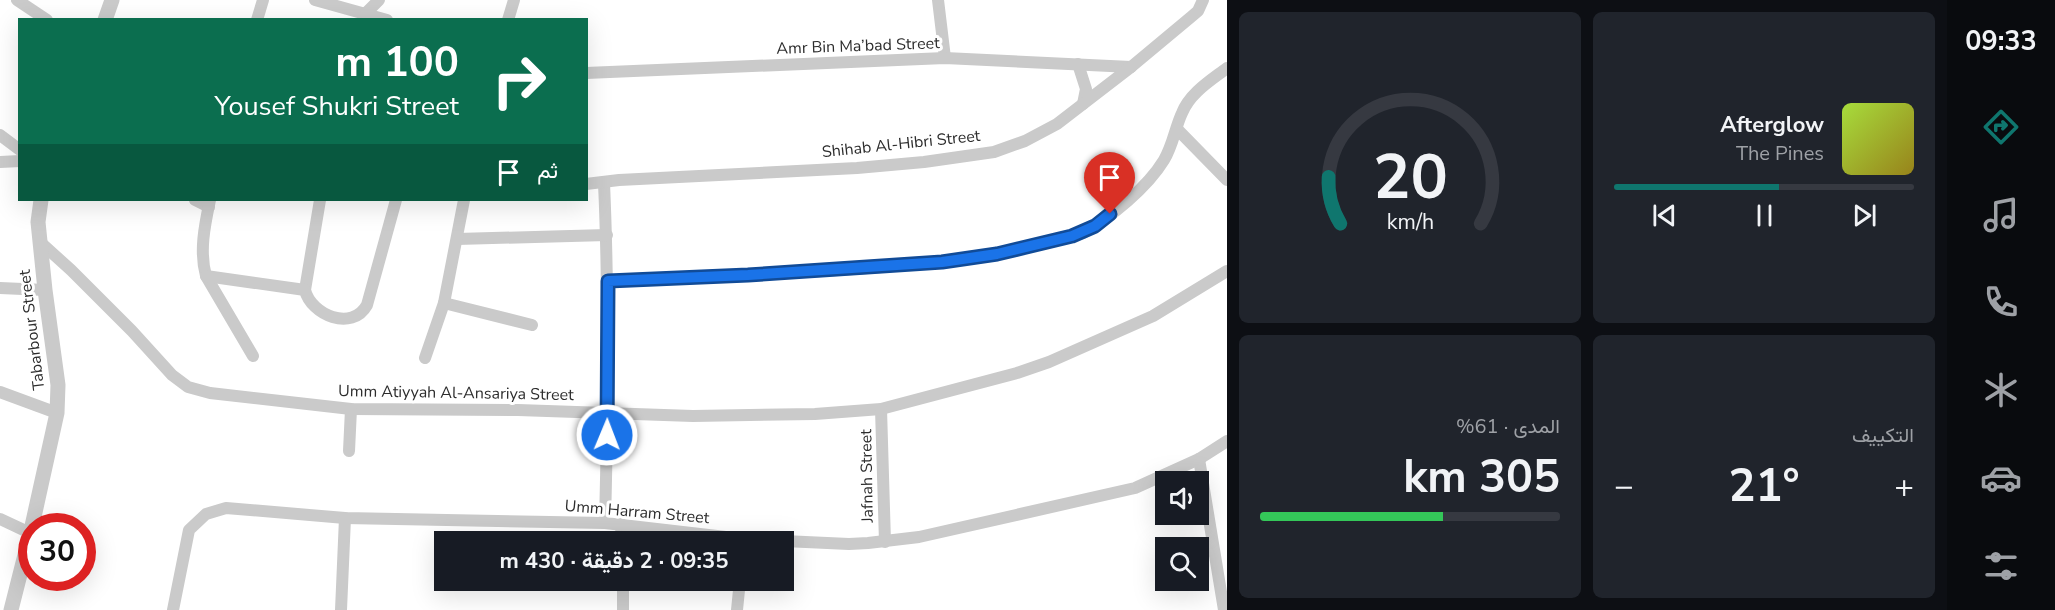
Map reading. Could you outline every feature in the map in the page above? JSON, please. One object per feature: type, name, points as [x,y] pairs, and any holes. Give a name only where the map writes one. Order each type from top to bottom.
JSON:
[{"type":"street","points":[[16,0],[44,18]]},
{"type":"street","points":[[106,18],[112,0]]},
{"type":"street","points":[[258,18],[263,0]]},
{"type":"street","points":[[315,0],[381,18]]},
{"type":"street","points":[[366,13],[379,0]]},
{"type":"street","points":[[509,18],[514,0]]},
{"type":"street","points":[[938,0],[945,58]]},
{"type":"street","name":"Shihab Al-Hibri Street","points":[[588,184],[619,180],[857,168],[994,152],[1025,141],[1057,124],[1191,17],[1198,11],[1203,0]]},
{"type":"street","name":"Amr Bin Ma’bad Street","points":[[588,73],[945,58],[1131,67]]},
{"type":"street","points":[[1078,64],[1086,89],[1083,104]]},
{"type":"street","points":[[608,281],[748,275],[942,262],[997,254],[1072,236],[1095,226],[1140,190],[1163,163],[1182,112],[1190,99],[1227,68]]},
{"type":"street","points":[[1177,129],[1227,180]]},
{"type":"street","points":[[0,135],[18,148]]},
{"type":"street","points":[[0,162],[18,161]]},
{"type":"street","points":[[604,183],[608,281],[605,523]]},
{"type":"street","name":"Tabarbour Street","points":[[35,513],[57,413],[58,385],[38,222],[41,201]]},
{"type":"street","points":[[320,201],[306,290],[312,305],[329,316],[349,318],[363,311],[369,299],[396,201]]},
{"type":"street","points":[[425,358],[444,303],[464,201]]},
{"type":"street","points":[[210,203],[202,256],[206,276],[253,356]]},
{"type":"street","points":[[457,239],[607,235]]},
{"type":"street","name":"Umm Atiyyah Al-Ansariya Street","points":[[40,242],[132,331],[172,375],[188,387],[210,393],[351,409],[518,410],[649,416],[815,414],[881,409],[1017,373],[1049,362],[1153,315],[1227,271]]},
{"type":"street","points":[[206,276],[306,290]]},
{"type":"street","points":[[0,288],[45,290]]},
{"type":"street","points":[[444,303],[532,325]]},
{"type":"street","points":[[0,392],[57,413]]},
{"type":"street","points":[[349,451],[351,409]]},
{"type":"street","name":"Jafnah Street","points":[[881,409],[885,542]]},
{"type":"street","name":"Umm Harram Street","points":[[794,542],[849,544],[919,537],[1110,495],[1155,480],[1199,459],[1227,441]]},
{"type":"street","points":[[1199,459],[1224,610]]},
{"type":"street","name":"Umm Harram Street","points":[[173,610],[189,530],[206,514],[226,508],[345,518],[605,523],[674,531]]},
{"type":"street","points":[[341,610],[345,518]]},
{"type":"street","points":[[0,519],[18,525]]},
{"type":"street","points":[[621,524],[621,531]]},
{"type":"street","name":"Tabarbour Street","points":[[11,610],[18,582]]},
{"type":"street","points":[[623,591],[623,610]]},
{"type":"street","points":[[737,610],[739,591]]},
{"type":"route","points":[[607,435],[608,281],[748,275],[942,262],[997,254],[1083,233],[1110,214]]}]
